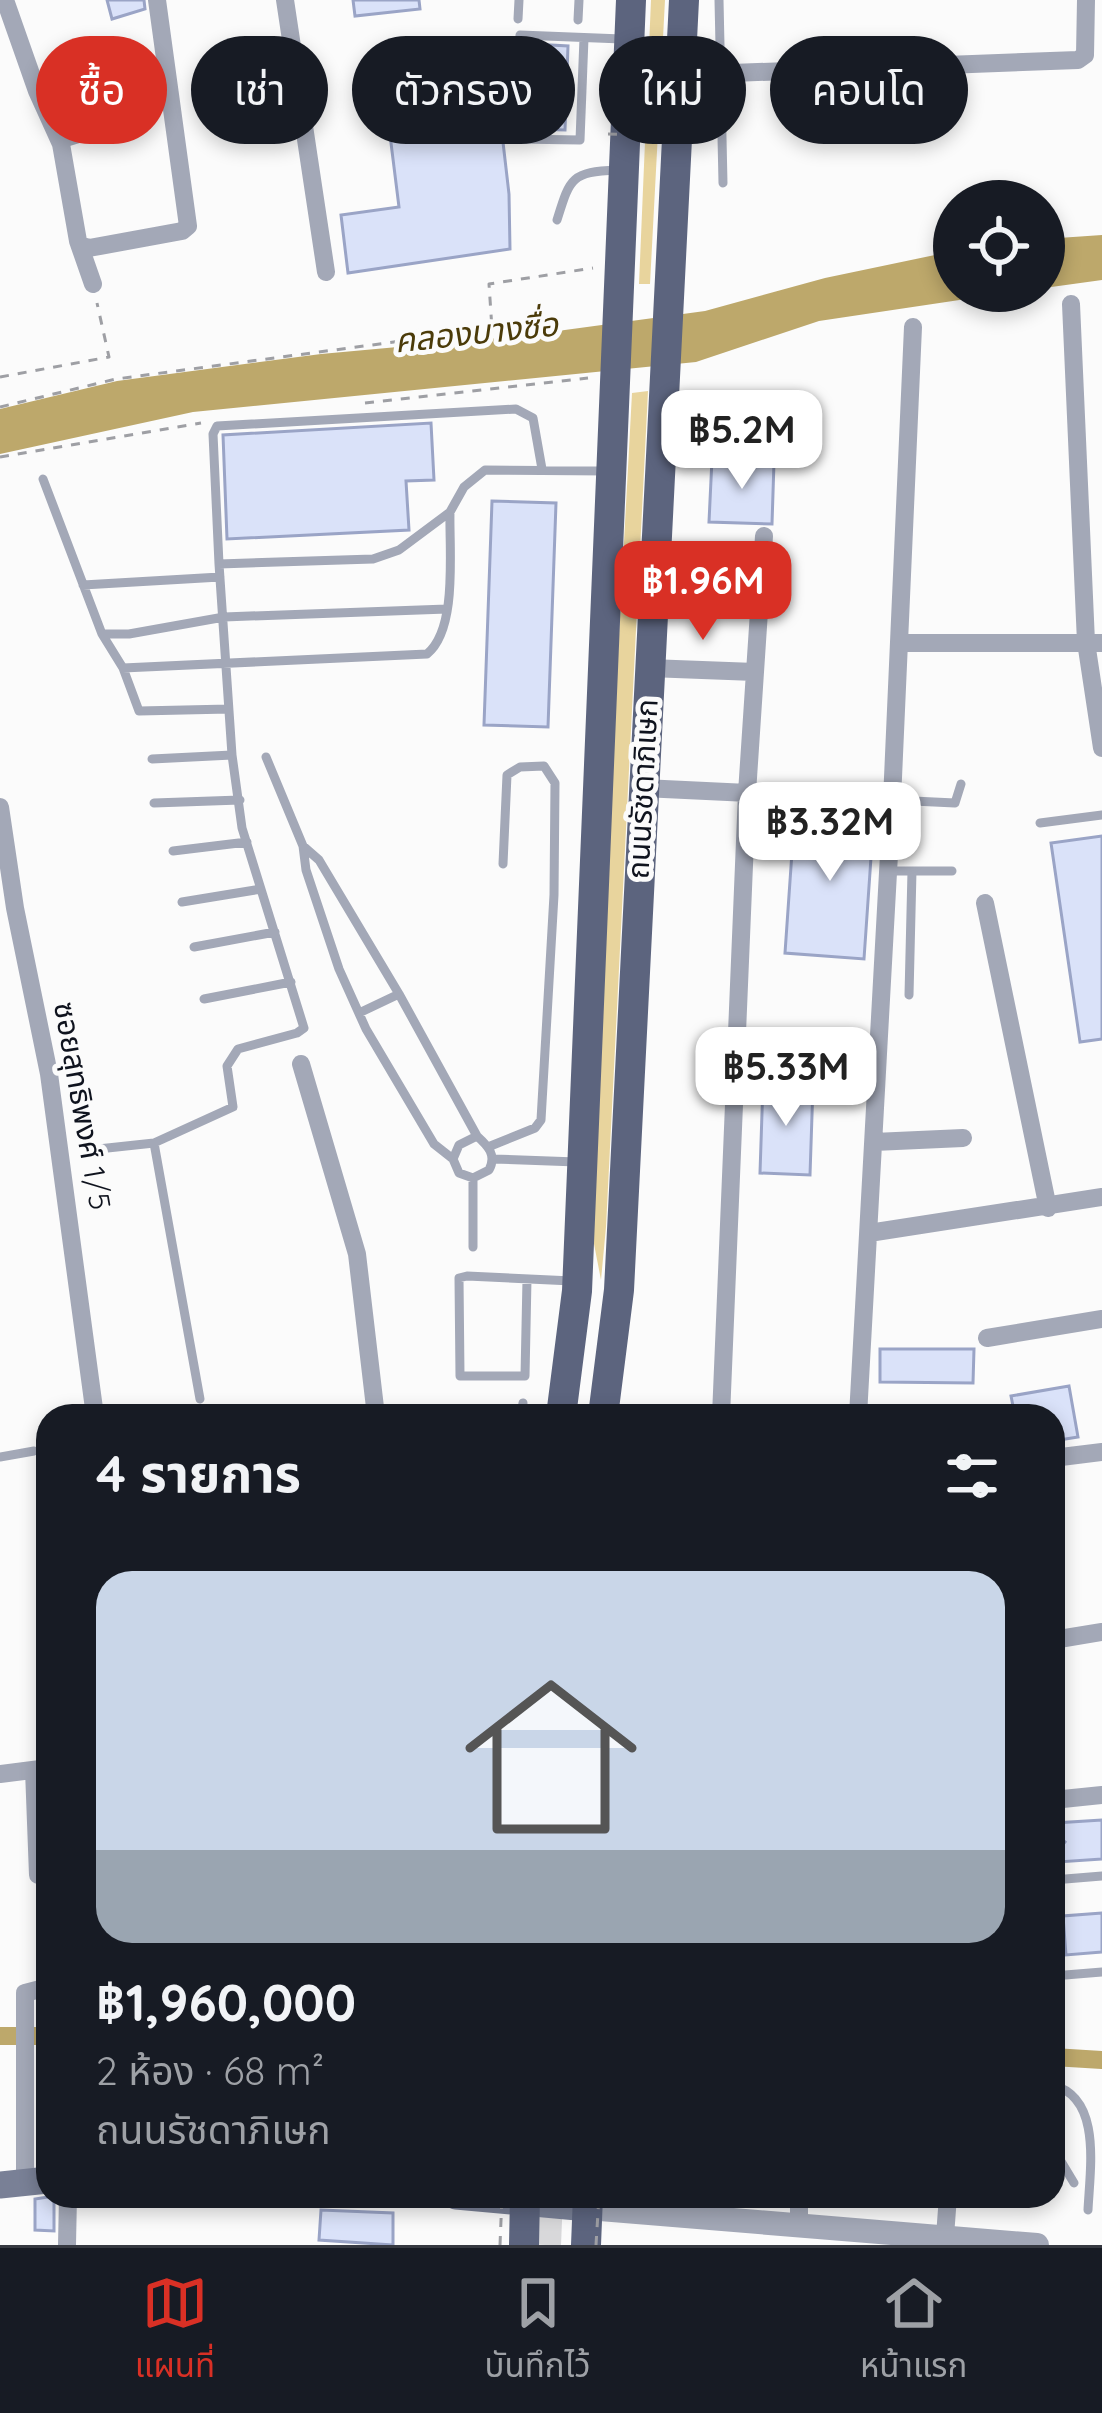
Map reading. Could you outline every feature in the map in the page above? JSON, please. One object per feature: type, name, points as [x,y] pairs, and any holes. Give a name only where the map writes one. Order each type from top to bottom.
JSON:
[{"type":"main road","name":"ถนนรัชดาภิเษก","points":[[629,36],[631,0]]},
{"type":"main road","name":"ถนนรัชดาภิเษก","points":[[683,36],[684,0]]},
{"type":"main road","name":"ถนนรัชดาภิเษก","points":[[562,1404],[577,1286],[614,457],[611,266],[625,144]]},
{"type":"main road","name":"ถนนรัชดาภิเษก","points":[[605,1404],[619,1290],[676,144]]},
{"type":"main road","name":"ถนนรัชดาภิเษก","points":[[577,1286],[587,1404]]},
{"type":"main road","name":"ถนนรัชดาภิเษก","points":[[619,1290],[624,1404]]},
{"type":"main road","points":[[518,2208],[524,2245]]},
{"type":"main road","points":[[586,2245],[591,2208]]},
{"type":"street","points":[[5,0],[36,80]]},
{"type":"street","points":[[82,245],[89,248],[188,226],[158,0]]},
{"type":"street","points":[[285,0],[326,272]]},
{"type":"street","points":[[746,74],[1078,60],[1087,46],[1086,0]]},
{"type":"street","points":[[61,144],[93,284]]},
{"type":"street","points":[[1071,304],[1102,748]]},
{"type":"street","points":[[859,1404],[913,327]]},
{"type":"street","points":[[722,1404],[747,793],[764,536]]},
{"type":"street","points":[[899,643],[1094,643]]},
{"type":"street","points":[[649,668],[755,672]]},
{"type":"street","points":[[644,788],[892,800]]},
{"type":"street","name":"ซอยสุทธิพงศ์ 1/5","points":[[0,807],[60,1142],[93,1404]]},
{"type":"street","points":[[985,903],[1048,1208]]},
{"type":"street","points":[[301,1064],[358,1254],[375,1404]]},
{"type":"street","points":[[874,1142],[963,1138]]},
{"type":"street","points":[[869,1233],[1102,1197]]},
{"type":"street","points":[[988,1338],[1102,1318]]},
{"type":"street","points":[[1065,1457],[1102,1452]]},
{"type":"street","points":[[1065,1638],[1102,1632]]},
{"type":"street","points":[[0,1774],[36,1770]]},
{"type":"street","points":[[1065,1799],[1102,1795]]},
{"type":"street","points":[[24,2182],[26,1994],[36,1991]]},
{"type":"street","points":[[25,2046],[36,2047]]},
{"type":"street","points":[[67,2245],[68,2208]]},
{"type":"street","points":[[669,2208],[698,2229],[1037,2245]]},
{"type":"street","points":[[949,2208],[952,2239]]},
{"type":"lane","points":[[518,19],[519,0]]},
{"type":"lane","points":[[578,20],[579,0]]},
{"type":"lane","points":[[719,0],[721,36]]},
{"type":"lane","points":[[584,38],[580,140],[516,139],[520,35],[599,39]]},
{"type":"lane","points":[[724,144],[724,183]]},
{"type":"lane","points":[[557,220],[568,183],[576,176],[624,170]]},
{"type":"lane","points":[[89,1150],[154,1143],[233,1106],[226,1066],[238,1049],[302,1031],[247,842],[232,755],[213,434],[217,426],[516,409],[533,418],[542,469]]},
{"type":"lane","points":[[219,564],[373,560],[400,550],[450,512],[464,487],[485,470],[542,469],[614,457]]},
{"type":"lane","points":[[43,479],[102,634],[124,668],[139,711],[230,709]]},
{"type":"lane","points":[[124,668],[427,654],[442,639],[447,609],[450,512]]},
{"type":"lane","points":[[652,604],[688,602],[692,555]]},
{"type":"lane","points":[[83,585],[220,577]]},
{"type":"lane","points":[[102,634],[129,634],[224,617],[447,609]]},
{"type":"lane","points":[[152,759],[232,755]]},
{"type":"lane","points":[[266,757],[303,845],[306,870],[332,949],[359,1013],[434,1144],[460,1173],[473,1178],[489,1170],[493,1159],[488,1147],[477,1136],[320,860],[303,845]]},
{"type":"lane","points":[[488,1147],[535,1128],[541,1120],[555,806],[555,783],[544,766],[520,767],[507,775],[503,864]]},
{"type":"lane","points":[[892,800],[955,802],[961,784]]},
{"type":"lane","points":[[154,803],[240,800]]},
{"type":"lane","points":[[1040,823],[1102,815]]},
{"type":"lane","points":[[173,851],[247,842]]},
{"type":"lane","points":[[888,871],[952,872]]},
{"type":"lane","points":[[909,995],[912,871]]},
{"type":"lane","points":[[182,902],[261,889]]},
{"type":"lane","points":[[194,947],[275,932]]},
{"type":"lane","points":[[203,999],[290,982]]},
{"type":"lane","points":[[359,1013],[399,994]]},
{"type":"lane","points":[[453,1160],[459,1144],[477,1136]]},
{"type":"lane","points":[[154,1143],[200,1400]]},
{"type":"lane","points":[[493,1159],[583,1162]]},
{"type":"lane","points":[[473,1178],[473,1247]]},
{"type":"lane","points":[[527,1280],[525,1376],[460,1376],[459,1278],[527,1280],[577,1286]]},
{"type":"lane","points":[[0,1457],[34,1451]]},
{"type":"lane","points":[[1065,1879],[1102,1876]]},
{"type":"lane","points":[[1065,1975],[1102,1972]]},
{"type":"lane","points":[[1065,2088],[1086,2109],[1092,2136],[1088,2210]]},
{"type":"lane","points":[[1065,2167],[1074,2182]]},
{"type":"path","points":[[0,406],[116,379],[492,329],[490,284],[611,266]]},
{"type":"path","points":[[0,377],[109,357],[93,284]]},
{"type":"path","points":[[500,2245],[513,2208]]},
{"type":"path","points":[[593,2208],[596,2245]]},
{"type":"shaded area","points":[[651,0],[665,0],[663,36],[649,36]]},
{"type":"shaded area","points":[[645,144],[657,144],[650,284],[639,284]]},
{"type":"shaded area","points":[[1102,235],[1102,280],[1065,285],[1065,238]]},
{"type":"shaded area","points":[[933,255],[933,304],[819,321],[696,362],[193,412],[0,454],[0,409],[117,381],[705,311],[825,278]]},
{"type":"shaded area","points":[[648,391],[601,1280],[588,1213],[632,393]]},
{"type":"building","points":[[107,0],[144,0],[145,9],[112,19]]},
{"type":"building","points":[[353,0],[419,0],[420,9],[355,16]]},
{"type":"building","points":[[391,144],[503,144],[510,249],[348,273],[341,215],[399,207]]},
{"type":"building","points":[[431,423],[434,480],[406,481],[409,530],[227,539],[223,435]]},
{"type":"building","points":[[712,459],[774,462],[772,524],[709,522]]},
{"type":"building","points":[[492,501],[556,503],[548,727],[484,725]]},
{"type":"building","points":[[795,809],[874,814],[864,959],[785,953]]},
{"type":"building","points":[[1102,836],[1102,1039],[1080,1042],[1051,843]]},
{"type":"building","points":[[763,1083],[813,1085],[810,1175],[760,1173]]},
{"type":"building","points":[[880,1349],[974,1349],[973,1383],[880,1382]]},
{"type":"building","points":[[1069,1386],[1078,1437],[1065,1439],[1065,1404],[1013,1404],[1011,1396]]},
{"type":"building","points":[[1102,1820],[1102,1859],[1065,1862],[1065,1822]]},
{"type":"building","points":[[1102,1913],[1102,1952],[1066,1955],[1065,1916]]},
{"type":"building","points":[[35,2199],[36,2208],[54,2208],[54,2231],[35,2230]]},
{"type":"building","points":[[321,2210],[393,2213],[393,2245],[319,2240]]},
{"type":"waterway","points":[[0,2036],[36,2036]]},
{"type":"waterway","points":[[1065,2058],[1102,2060]]},
{"type":"tunnel","points":[[546,2245],[548,2208]]},
{"type":"water label","name":"คลองบางซื่อ","points":[[476,332]]}]
